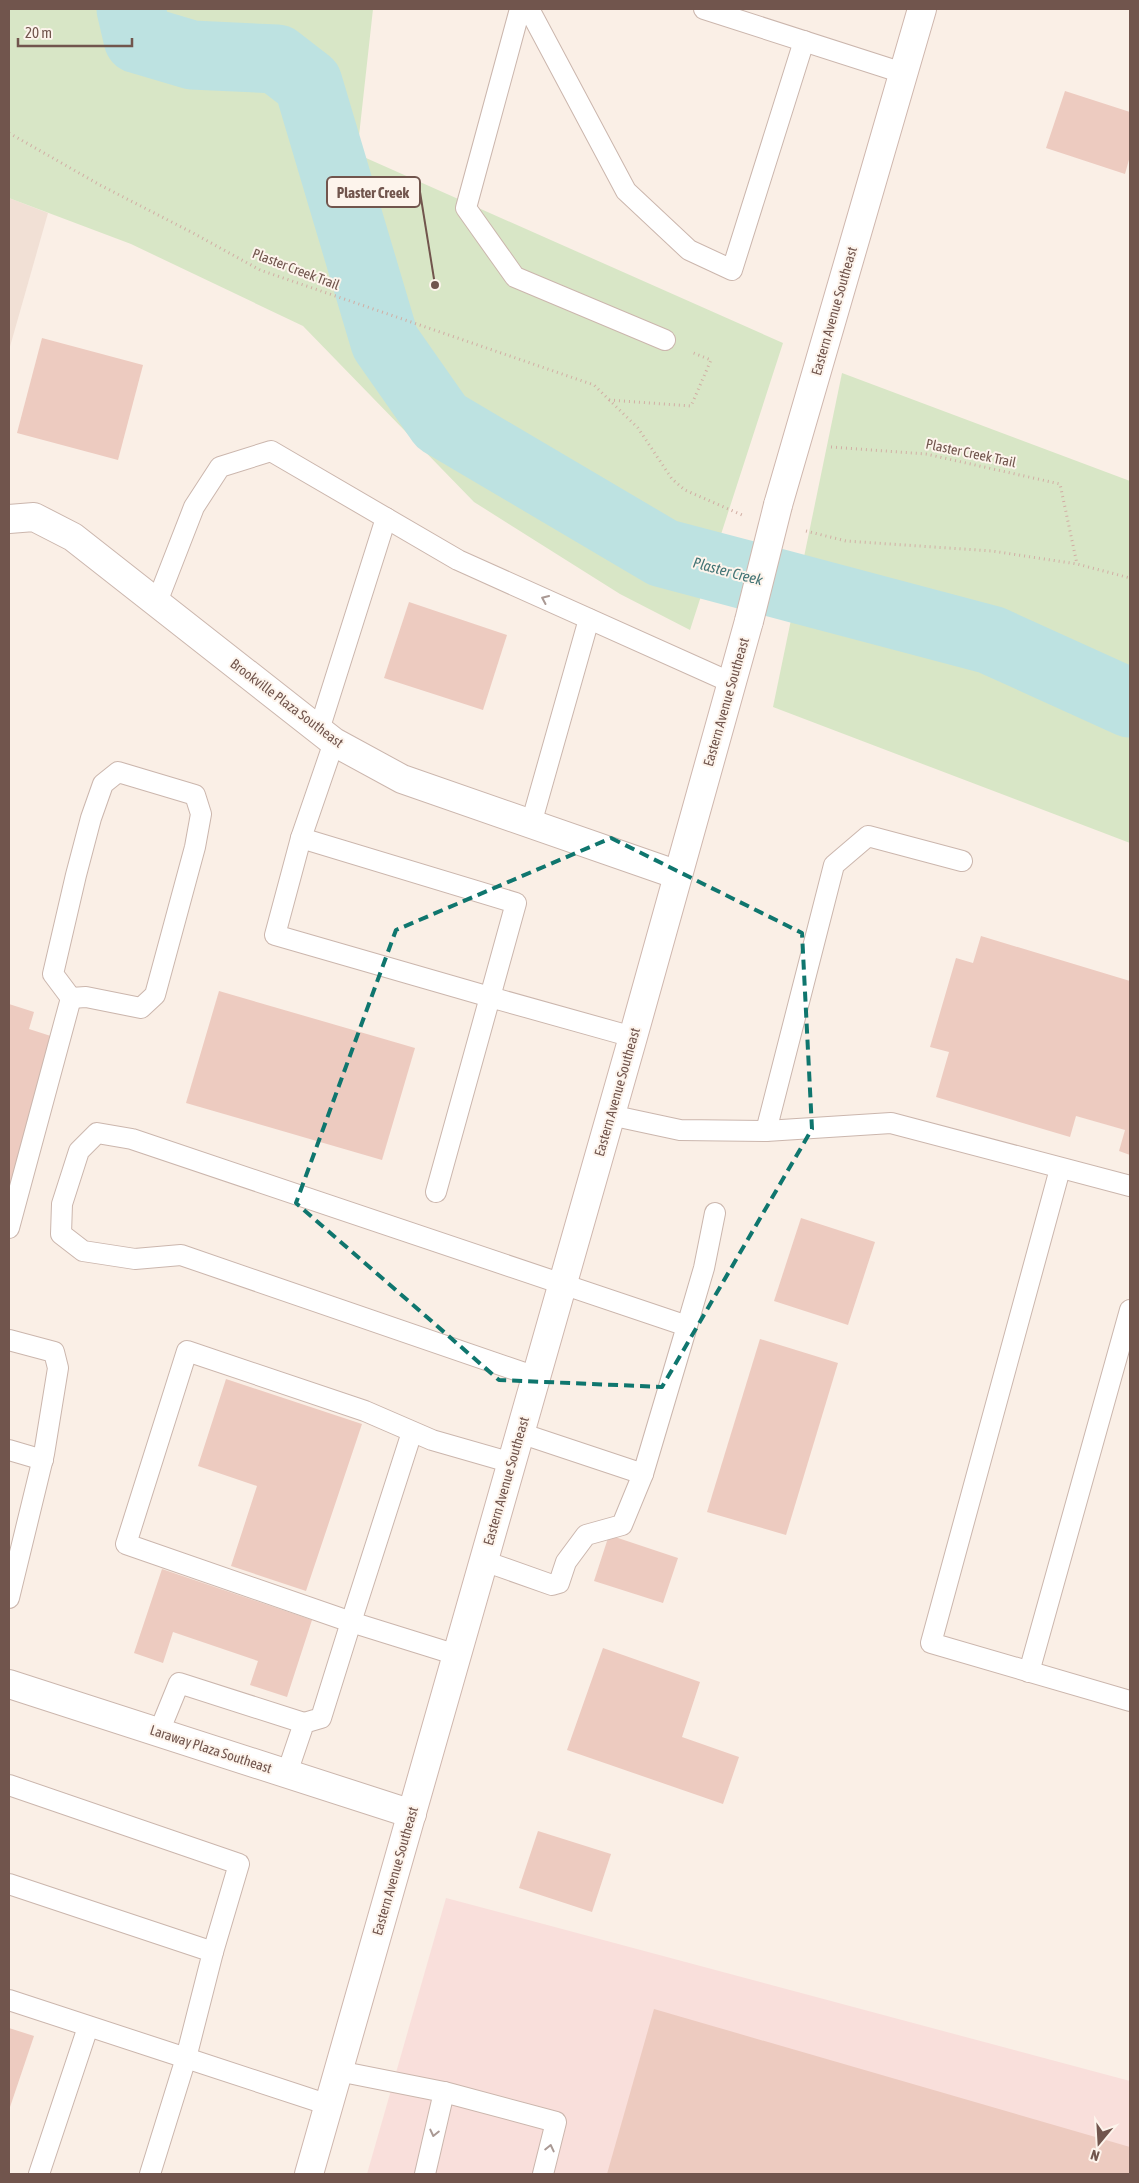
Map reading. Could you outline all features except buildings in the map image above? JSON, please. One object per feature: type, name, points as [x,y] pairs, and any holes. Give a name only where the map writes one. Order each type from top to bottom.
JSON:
[{"type":"main road","name":"Eastern Avenue Southeast","points":[[309,2174],[633,1038],[749,621],[795,444],[922,9]]},
{"type":"main road","name":"Brookville Plaza Southeast","points":[[9,519],[34,517],[73,537],[327,736],[402,779],[678,875]]},
{"type":"main road","name":"Laraway Plaza Southeast","points":[[9,1684],[412,1814]]},
{"type":"lane","points":[[520,9],[466,208],[515,277],[666,340]]},
{"type":"lane","points":[[529,9],[626,191],[689,250],[732,270],[804,41]]},
{"type":"lane","points":[[704,9],[903,73]]},
{"type":"lane","points":[[157,602],[194,507],[220,467],[271,451],[458,560],[732,683]]},
{"type":"lane","points":[[386,518],[275,935],[633,1038]]},
{"type":"lane","points":[[531,824],[589,619]]},
{"type":"lane","points":[[118,772],[195,795],[201,814],[195,847],[155,995],[141,1008],[86,997],[71,998],[53,974],[76,875],[103,784],[118,772]]},
{"type":"lane","points":[[766,1130],[834,865],[868,836],[962,861]]},
{"type":"lane","points":[[302,838],[516,903],[436,1192]]},
{"type":"lane","points":[[9,1228],[71,998]]},
{"type":"lane","points":[[610,1114],[680,1130],[766,1130],[891,1123],[1130,1186]]},
{"type":"lane","points":[[536,1377],[181,1256],[135,1259],[83,1252],[61,1234],[62,1204],[80,1151],[97,1133],[132,1139],[688,1326]]},
{"type":"lane","points":[[1060,1169],[931,1644],[1130,1701]]},
{"type":"lane","points":[[484,1561],[552,1585],[559,1583],[566,1562],[586,1535],[622,1525],[643,1474],[688,1326],[704,1268],[716,1213]]},
{"type":"lane","points":[[1029,1672],[1130,1310]]},
{"type":"lane","points":[[9,1340],[54,1352],[58,1368],[43,1460],[12,1564],[9,1598]]},
{"type":"lane","points":[[457,1655],[351,1622],[126,1544],[188,1351],[365,1411],[412,1432],[512,1463]]},
{"type":"lane","points":[[159,1732],[179,1683],[304,1723],[320,1718],[412,1432]]},
{"type":"lane","points":[[520,1433],[643,1474]]},
{"type":"lane","points":[[9,1450],[43,1460]]},
{"type":"lane","points":[[287,1773],[304,1723]]},
{"type":"lane","points":[[9,1785],[239,1864],[213,1952],[186,2058],[150,2174]]},
{"type":"lane","points":[[9,1884],[213,1952]]},
{"type":"lane","points":[[9,2000],[328,2105]]},
{"type":"lane","points":[[39,2174],[88,2027]]},
{"type":"lane","points":[[338,2071],[444,2092],[556,2122],[543,2174]]},
{"type":"lane","points":[[425,2174],[444,2092]]},
{"type":"path","name":"Plaster Creek Trail","points":[[9,133],[100,185],[260,270],[594,385]]},
{"type":"path","points":[[609,400],[691,406],[711,360],[666,340]]},
{"type":"path","name":"Plaster Creek Trail","points":[[795,444],[926,454],[1060,484],[1076,564]]},
{"type":"path","points":[[992,551],[1076,564],[1130,578]]},
{"type":"highlighted area","points":[[611,838],[802,933],[812,1129],[662,1387],[499,1380],[296,1203],[396,930]]},
{"type":"shaded area","points":[[9,198],[48,213],[9,350]]},
{"type":"shaded area","points":[[446,1898],[1130,2081],[1130,2174],[367,2174]]},
{"type":"green space","name":"Plaster Creek","points":[[9,9],[373,9],[357,154],[783,343],[690,630],[620,594],[474,502],[303,326],[131,244],[9,198]]},
{"type":"green space","name":"Plaster Creek","points":[[842,373],[1130,481],[1130,843],[773,707]]},
{"type":"waterway","name":"Plaster Creek","points":[[131,9],[138,39],[192,55],[277,59],[308,83],[385,342],[441,422],[663,553],[991,640],[1130,703]]},
{"type":"place","name":"Plaster Creek","points":[[435,285]]}]
